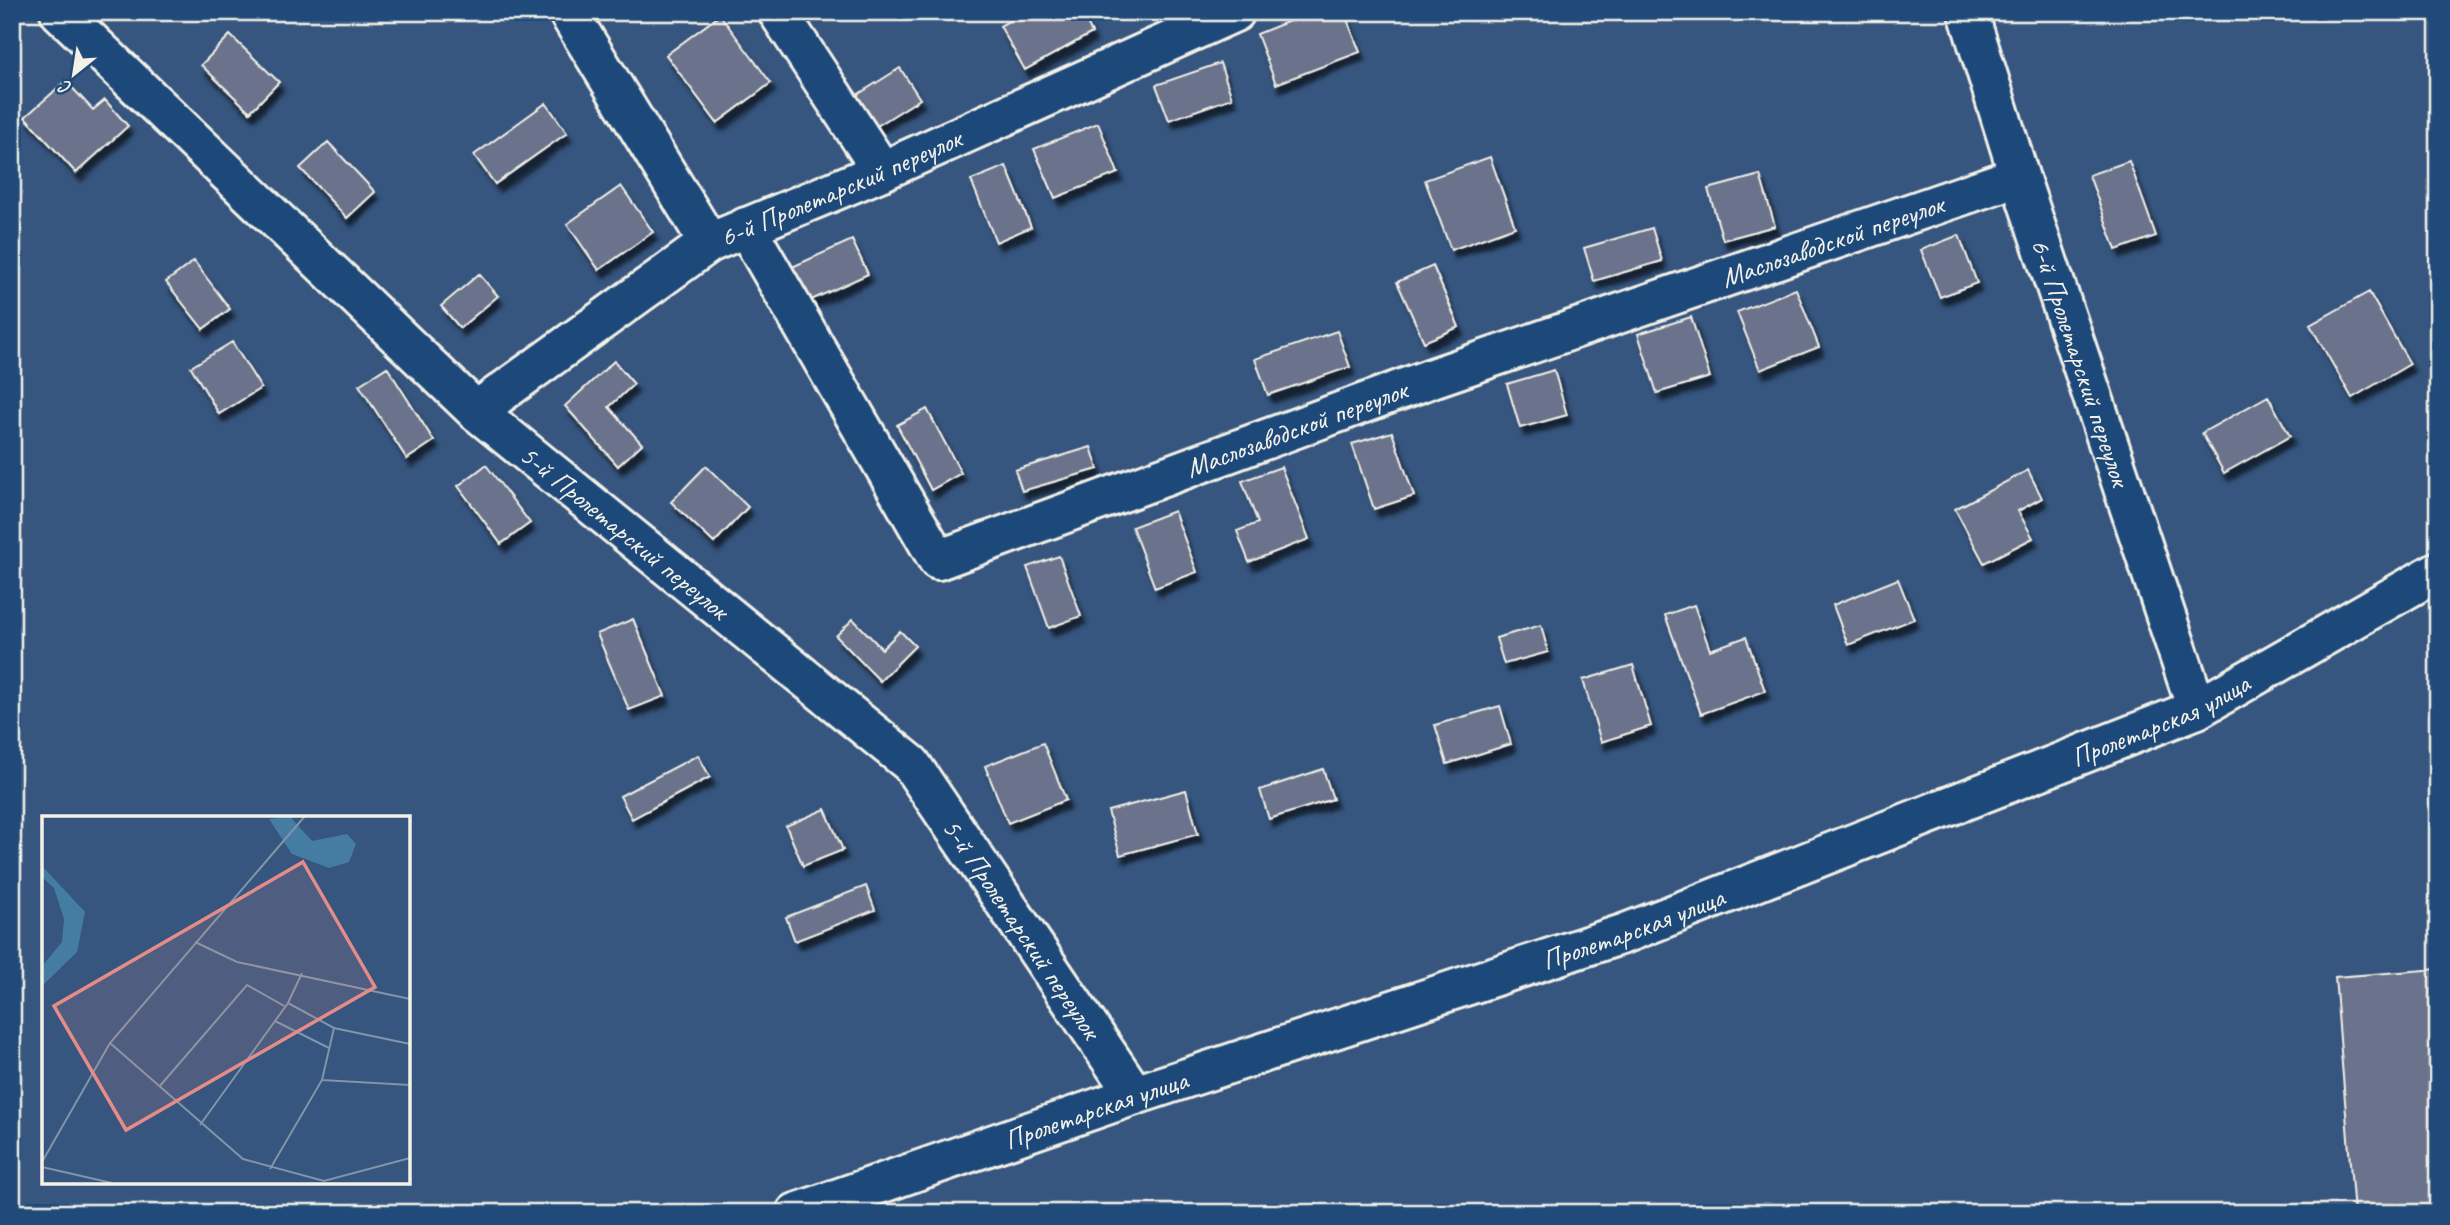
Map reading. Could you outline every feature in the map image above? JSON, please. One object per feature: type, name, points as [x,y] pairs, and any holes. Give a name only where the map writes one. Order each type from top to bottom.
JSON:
[{"type":"street","name":"5-й Пролетарский переулок","points":[[60,12],[477,411],[911,765],[1135,1095]]},
{"type":"street","points":[[568,12],[709,243]]},
{"type":"street","points":[[778,12],[882,171]]},
{"type":"street","name":"6-й Пролетарский переулок","points":[[477,411],[709,243],[882,171],[1235,12]]},
{"type":"street","name":"6-й Пролетарский переулок","points":[[1968,12],[2019,176],[2197,709]]},
{"type":"street","name":"Маслозаводской переулок","points":[[747,228],[938,561],[1432,377],[2019,176]]},
{"type":"street","name":"Пролетарская улица","points":[[796,1213],[1135,1095],[1626,933],[2197,709],[2438,571]]},
{"type":"building","points":[[1025,12],[1081,12],[1092,33],[1025,70],[1000,26]]},
{"type":"building","points":[[1312,12],[1344,12],[1360,52],[1276,84],[1257,34]]},
{"type":"building","points":[[720,15],[771,83],[717,123],[666,55]]},
{"type":"building","points":[[230,35],[279,82],[250,112],[201,65]]},
{"type":"building","points":[[1220,63],[1232,98],[1169,120],[1156,85]]},
{"type":"building","points":[[900,68],[920,99],[877,126],[857,95]]},
{"type":"building","points":[[66,81],[93,110],[105,100],[128,126],[76,173],[25,117]]},
{"type":"building","points":[[546,103],[567,133],[495,184],[474,155]]},
{"type":"building","points":[[1098,123],[1118,173],[1055,198],[1034,149]]},
{"type":"building","points":[[328,142],[375,192],[347,218],[300,168]]},
{"type":"building","points":[[1490,157],[1515,227],[1451,250],[1425,180]]},
{"type":"building","points":[[2129,161],[2156,236],[2116,250],[2089,175]]},
{"type":"building","points":[[1006,166],[1031,227],[996,242],[971,180]]},
{"type":"building","points":[[1760,175],[1775,226],[1723,240],[1708,189]]},
{"type":"building","points":[[621,186],[653,232],[599,270],[567,224]]},
{"type":"building","points":[[1652,228],[1662,261],[1594,281],[1584,248]]},
{"type":"building","points":[[1959,235],[1977,283],[1940,297],[1921,250]]},
{"type":"building","points":[[852,240],[868,274],[807,302],[792,267]]},
{"type":"building","points":[[194,261],[230,309],[203,329],[166,282]]},
{"type":"building","points":[[1433,266],[1459,327],[1424,342],[1397,282]]},
{"type":"building","points":[[479,274],[498,296],[460,328],[441,306]]},
{"type":"building","points":[[1796,289],[1819,347],[1760,370],[1737,312]]},
{"type":"building","points":[[2369,292],[2410,364],[2352,398],[2310,325]]},
{"type":"building","points":[[1691,317],[1710,377],[1657,393],[1638,334]]},
{"type":"building","points":[[1337,331],[1350,367],[1268,395],[1255,359]]},
{"type":"building","points":[[232,342],[261,388],[219,414],[191,367]]},
{"type":"building","points":[[614,361],[634,384],[609,407],[642,444],[618,466],[565,406]]},
{"type":"building","points":[[387,367],[434,441],[407,459],[359,385]]},
{"type":"building","points":[[1554,370],[1567,415],[1520,428],[1507,384]]},
{"type":"building","points":[[2268,396],[2290,436],[2224,473],[2202,433]]},
{"type":"building","points":[[927,409],[961,473],[931,490],[897,425]]},
{"type":"building","points":[[1392,432],[1414,496],[1374,509],[1352,444]]},
{"type":"building","points":[[1091,447],[1098,469],[1022,491],[1015,470]]},
{"type":"building","points":[[486,465],[530,523],[501,544],[458,486]]},
{"type":"building","points":[[706,466],[748,507],[714,543],[671,502]]},
{"type":"building","points":[[1281,467],[1309,539],[1249,562],[1237,531],[1258,523],[1242,481]]},
{"type":"building","points":[[2028,470],[2042,498],[2018,511],[2033,538],[1984,563],[1955,509]]},
{"type":"building","points":[[1174,511],[1197,572],[1155,588],[1132,527]]},
{"type":"building","points":[[1059,556],[1081,616],[1049,628],[1027,567]]},
{"type":"building","points":[[1898,579],[1914,619],[1848,645],[1833,605]]},
{"type":"building","points":[[1694,605],[1710,650],[1746,637],[1765,691],[1701,714],[1665,615]]},
{"type":"building","points":[[633,619],[665,696],[629,710],[597,634]]},
{"type":"building","points":[[853,619],[882,649],[900,631],[915,646],[880,681],[836,636]]},
{"type":"building","points":[[1541,625],[1548,652],[1504,664],[1496,638]]},
{"type":"building","points":[[1633,665],[1651,726],[1601,742],[1583,680]]},
{"type":"building","points":[[1500,706],[1511,744],[1447,764],[1435,725]]},
{"type":"building","points":[[1043,743],[1066,800],[1008,823],[985,766]]},
{"type":"building","points":[[698,755],[710,777],[632,819],[620,796]]},
{"type":"building","points":[[1323,769],[1333,799],[1269,819],[1260,790]]},
{"type":"building","points":[[1186,790],[1198,834],[1120,855],[1108,811]]},
{"type":"building","points":[[825,809],[843,850],[803,866],[786,826]]},
{"type":"building","points":[[866,886],[875,910],[795,941],[786,917]]},
{"type":"building","points":[[2438,969],[2438,1213],[2354,1213],[2335,977]]}]
